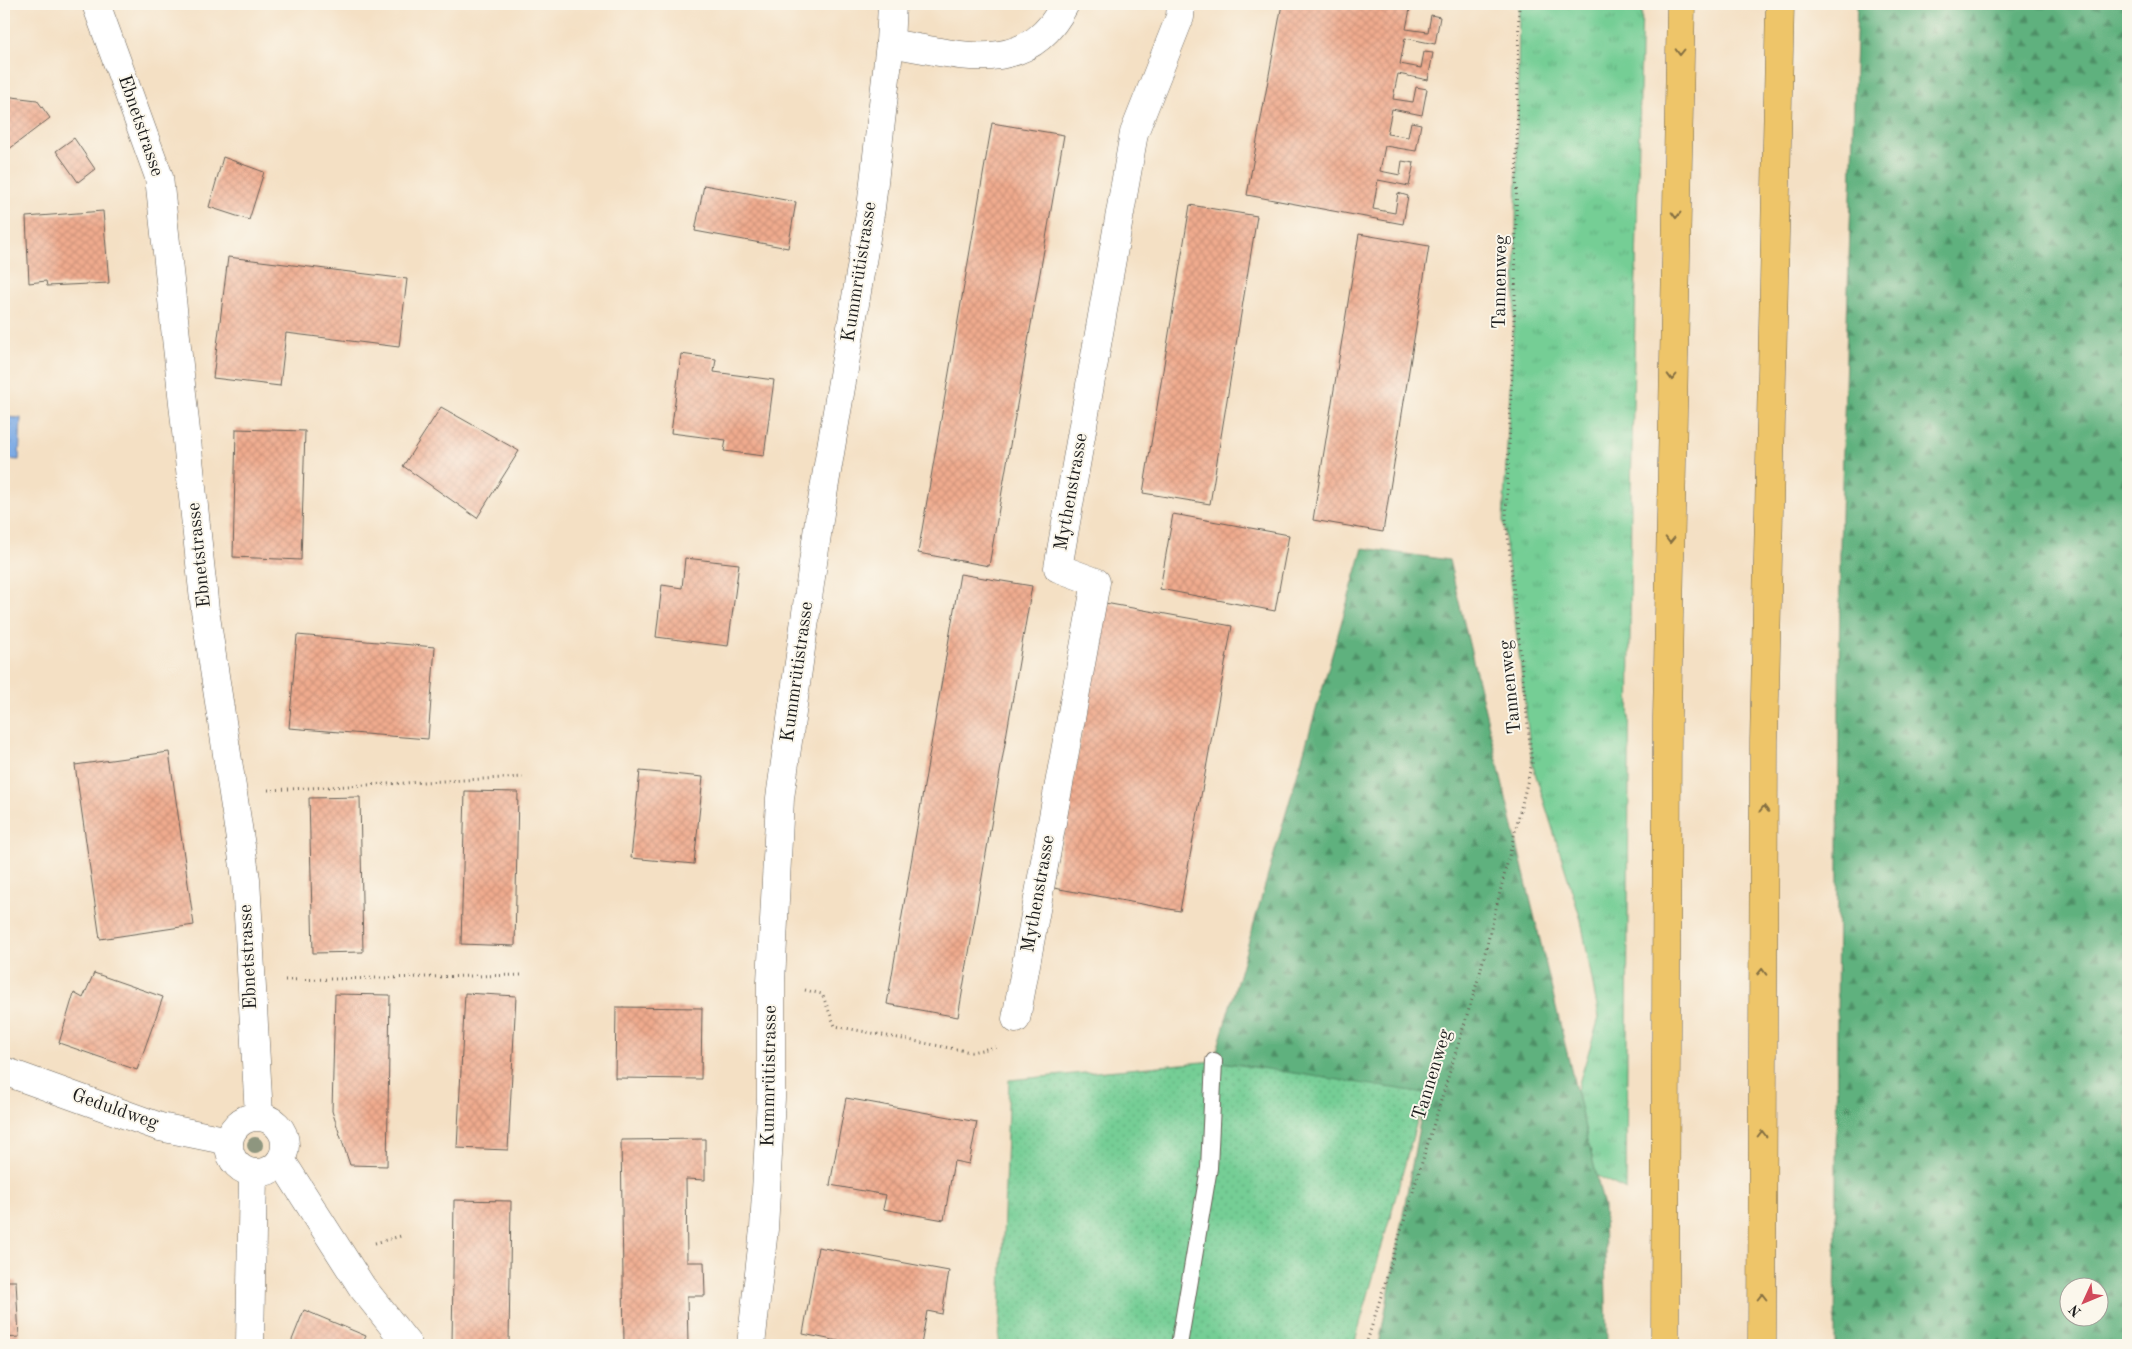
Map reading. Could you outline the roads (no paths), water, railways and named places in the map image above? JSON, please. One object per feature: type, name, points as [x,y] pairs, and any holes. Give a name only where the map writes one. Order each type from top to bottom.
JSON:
[{"type":"highway","points":[[1665,1345],[1667,717],[1681,4]]},
{"type":"highway","points":[[1762,1345],[1764,741],[1780,4]]},
{"type":"street","name":"Ebnetstrasse","points":[[96,4],[159,177],[205,610],[246,879],[250,981],[259,1116]]},
{"type":"street","name":"Kummrütistrasse","points":[[751,1345],[765,1210],[771,1098],[771,982],[780,798],[820,513],[871,208],[890,43],[892,4]]},
{"type":"street","points":[[890,43],[984,58],[1015,53],[1042,36],[1065,4]]},
{"type":"street","name":"Mythenstrasse","points":[[1016,1018],[1096,582],[1058,568],[1134,133],[1180,17],[1181,4]]},
{"type":"street","name":"Geduldweg","points":[[4,1071],[160,1127],[229,1141]]},
{"type":"street","points":[[259,1116],[270,1120],[279,1127],[284,1138],[285,1149],[281,1160],[274,1168],[264,1172],[253,1173],[242,1169],[234,1162],[229,1152],[229,1141],[232,1131],[239,1123],[248,1118],[259,1116]]},
{"type":"street","points":[[281,1160],[362,1287],[403,1342]]},
{"type":"street","points":[[250,1345],[253,1173]]},
{"type":"lane","points":[[1179,1345],[1209,1168],[1214,1061]]},
{"type":"water","points":[[4,417],[21,418],[19,460],[4,459]]}]
